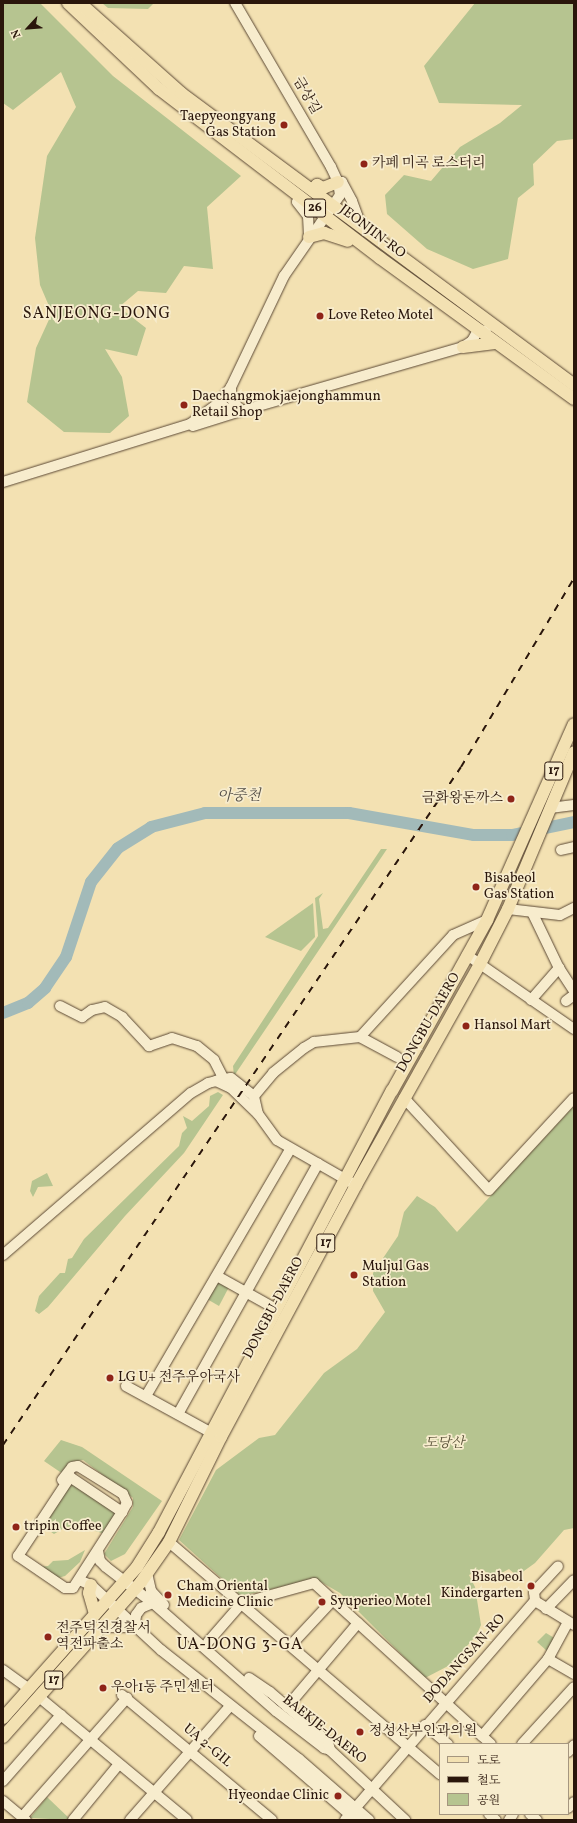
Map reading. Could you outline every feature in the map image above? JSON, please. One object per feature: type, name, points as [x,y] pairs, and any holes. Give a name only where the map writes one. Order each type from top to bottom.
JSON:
[{"type":"main road","name":"JEONJIN-RO","points":[[68,3],[160,89],[352,236],[495,343],[574,399]]},
{"type":"main road","name":"JEONJIN-RO","points":[[80,3],[181,93],[335,205],[574,385]]},
{"type":"main road","points":[[313,189],[317,185],[323,188],[338,182]]},
{"type":"main road","points":[[309,237],[324,233],[338,235],[347,242],[352,236]]},
{"type":"main road","points":[[463,346],[495,343]]},
{"type":"main road","name":"DONGBU-DAERO","points":[[3,1718],[95,1614],[135,1589],[169,1542],[467,955],[487,920],[574,724]]},
{"type":"main road","name":"DONGBU-DAERO","points":[[3,1737],[99,1627],[124,1581],[159,1532],[210,1432],[276,1309],[351,1182],[404,1098],[480,964],[508,909],[574,752]]},
{"type":"main road","points":[[91,1584],[89,1593],[95,1614]]},
{"type":"street","name":"금상길","points":[[235,3],[338,182],[342,182],[352,201],[359,220],[357,222]]},
{"type":"street","points":[[3,482],[190,424],[219,403],[230,387],[284,276],[324,215],[335,205],[340,195],[338,182]]},
{"type":"street","points":[[301,197],[297,202],[308,216],[309,237]]},
{"type":"street","points":[[190,424],[197,425],[463,346],[472,341],[478,330],[488,331],[515,350],[519,345]]},
{"type":"street","points":[[230,387],[231,398],[241,411]]},
{"type":"street","points":[[219,403],[228,409],[241,411]]},
{"type":"street","points":[[548,811],[574,805]]},
{"type":"street","points":[[561,850],[574,847]]},
{"type":"street","points":[[508,909],[560,915],[574,908]]},
{"type":"street","points":[[532,912],[559,968],[574,991]]},
{"type":"street","points":[[254,1096],[273,1073],[309,1045],[360,1036],[453,935],[487,920]]},
{"type":"street","points":[[467,955],[574,1029]]},
{"type":"street","points":[[531,1000],[559,968]]},
{"type":"street","points":[[60,1006],[82,1017],[92,1010],[105,1008],[122,1017],[149,1046],[172,1038],[197,1046],[214,1060],[220,1080],[231,1088],[258,1114],[277,1140],[290,1150],[351,1182]]},
{"type":"street","points":[[360,1036],[397,1057]]},
{"type":"street","points":[[3,1254],[191,1093],[220,1080],[238,1082],[254,1096],[258,1114]]},
{"type":"street","points":[[404,1098],[489,1190],[574,1098]]},
{"type":"street","points":[[146,1396],[290,1150]]},
{"type":"street","points":[[178,1414],[318,1164]]},
{"type":"street","points":[[217,1276],[276,1309]]},
{"type":"street","points":[[126,1386],[210,1432]]},
{"type":"street","points":[[78,1466],[123,1494],[127,1503],[98,1551],[74,1588],[53,1587],[12,1557],[72,1467],[78,1466]]},
{"type":"street","points":[[65,1588],[18,1556],[70,1477],[122,1512]]},
{"type":"street","points":[[169,1542],[320,1668],[439,1773]]},
{"type":"street","name":"BAEKJE-DAERO","points":[[98,1551],[100,1561],[184,1630],[276,1711],[324,1748],[330,1750],[404,1818],[414,1820]]},
{"type":"street","points":[[482,1736],[548,1659],[571,1623],[535,1601],[534,1592],[558,1566]]},
{"type":"street","points":[[147,1573],[151,1591],[157,1600],[197,1632],[258,1686]]},
{"type":"street","points":[[79,1580],[91,1584],[136,1626],[250,1723],[249,1727],[352,1815],[369,1820]]},
{"type":"street","points":[[546,1609],[574,1580]]},
{"type":"street","points":[[208,1642],[242,1603],[314,1583],[445,1704],[490,1743]]},
{"type":"street","points":[[291,1645],[332,1600]]},
{"type":"street","name":"DODANGSAN-RO","points":[[352,1815],[371,1788],[535,1601]]},
{"type":"street","points":[[136,1626],[136,1615],[141,1608],[153,1604]]},
{"type":"street","points":[[179,1617],[184,1630],[197,1632]]},
{"type":"street","points":[[287,1707],[358,1623]]},
{"type":"street","points":[[99,1627],[136,1626]]},
{"type":"street","points":[[548,1659],[573,1672]]},
{"type":"street","points":[[3,1670],[29,1689]]},
{"type":"street","points":[[241,1671],[245,1683],[258,1686],[270,1692],[328,1742],[330,1750]]},
{"type":"street","points":[[523,1743],[574,1687]]},
{"type":"street","points":[[39,1697],[154,1792],[183,1819]]},
{"type":"street","name":"UA 2-GIL","points":[[90,1739],[125,1697],[272,1820]]},
{"type":"street","points":[[130,1820],[189,1750],[230,1706]]},
{"type":"street","points":[[3,1781],[61,1715]]},
{"type":"street","points":[[426,1725],[447,1743]]},
{"type":"street","points":[[3,1801],[24,1819],[90,1739]]},
{"type":"street","points":[[73,1820],[119,1764]]},
{"type":"green space","points":[[3,3],[40,3],[113,76],[241,176],[207,207],[213,269],[184,266],[166,293],[138,291],[119,307],[146,328],[137,356],[105,349],[122,377],[129,416],[110,433],[64,432],[27,402],[36,348],[52,313],[40,285],[35,238],[47,156],[76,107],[61,72],[13,110],[3,103]]},
{"type":"green space","points":[[102,3],[154,3],[148,9],[108,8]]},
{"type":"green space","points":[[475,3],[574,3],[574,139],[557,141],[533,164],[534,185],[518,198],[508,259],[473,269],[427,249],[387,214],[385,195],[404,175],[431,181],[460,147],[500,123],[522,105],[439,103],[424,66]]},
{"type":"green space","points":[[381,849],[387,849],[234,1076],[233,1066],[318,936],[315,898],[323,893],[319,899],[323,929],[328,928]]},
{"type":"green space","points":[[313,903],[315,937],[301,951],[265,937]]},
{"type":"green space","points":[[218,1092],[223,1095],[184,1153],[125,1216],[48,1307],[39,1314],[35,1311],[39,1296],[60,1273],[65,1273],[68,1259],[72,1258],[84,1239],[179,1146],[182,1133],[187,1128],[183,1116],[192,1121],[209,1106],[210,1096]]},
{"type":"green space","name":"도당산","points":[[574,1106],[574,1528],[564,1530],[535,1563],[517,1576],[509,1569],[494,1577],[481,1569],[469,1575],[475,1587],[481,1625],[476,1636],[450,1665],[425,1678],[340,1593],[316,1579],[241,1596],[179,1540],[216,1470],[259,1438],[275,1435],[324,1373],[357,1349],[385,1312],[373,1291],[373,1273],[398,1236],[404,1212],[417,1196],[435,1207],[457,1232]]},
{"type":"green space","points":[[47,1173],[53,1186],[38,1187],[33,1197],[30,1191],[32,1181]]},
{"type":"green space","points":[[221,1282],[229,1287],[219,1306],[207,1299],[216,1283]]},
{"type":"green space","points":[[61,1440],[82,1447],[162,1501],[125,1554],[111,1561],[104,1554],[133,1507],[133,1498],[83,1460],[71,1462],[63,1474],[44,1461]]},
{"type":"green space","points":[[75,1484],[114,1512],[116,1517],[105,1534],[79,1526],[66,1527],[54,1534],[41,1525],[69,1485]]},
{"type":"green space","points":[[85,1550],[80,1562],[65,1576],[58,1578],[39,1567],[48,1566],[53,1561],[68,1560]]},
{"type":"green space","points":[[546,1633],[556,1639],[547,1651],[537,1642]]},
{"type":"green space","points":[[47,1797],[70,1819],[69,1820],[30,1818]]},
{"type":"waterway","name":"아중천","points":[[3,1013],[28,1003],[45,988],[66,957],[91,882],[118,848],[151,827],[205,813],[349,813],[474,835],[512,835],[574,822]]},
{"type":"railway","points":[[3,1445],[461,767],[574,578]]},
{"type":"place","name":"Taepyeongyang Gas Station","points":[[284,125]]},
{"type":"place","name":"카페 미곡 로스터리","points":[[364,164]]},
{"type":"place","name":"Love Reteo Motel","points":[[320,316]]},
{"type":"place","name":"Daechangmokjaejonghammun Retail Shop","points":[[184,405]]},
{"type":"place","name":"금화왕돈까스","points":[[511,799]]},
{"type":"place","name":"Bisabeol Gas Station","points":[[476,887]]},
{"type":"place","name":"Hansol Mart","points":[[466,1026]]},
{"type":"place","name":"Muljul Gas Station","points":[[354,1275]]},
{"type":"place","name":"LG U+ 전주우아국사","points":[[110,1378]]},
{"type":"place","name":"tripin Coffee","points":[[16,1527]]},
{"type":"place","name":"Bisabeol Kindergarten","points":[[531,1586]]},
{"type":"place","name":"Cham Oriental Medicine Clinic","points":[[168,1595]]},
{"type":"place","name":"Syuperieo Motel","points":[[322,1602]]},
{"type":"place","name":"전주덕진경찰서 역전파출소","points":[[48,1637]]},
{"type":"place","name":"우아1동 주민센터","points":[[103,1688]]},
{"type":"place","name":"정성산부인과의원","points":[[360,1732]]},
{"type":"place","name":"Hyeondae Clinic","points":[[338,1796]]},
{"type":"district","name":"SANJEONG-DONG","points":[[97,314]]},
{"type":"district","name":"UA-DONG 3-GA","points":[[240,1645]]}]
